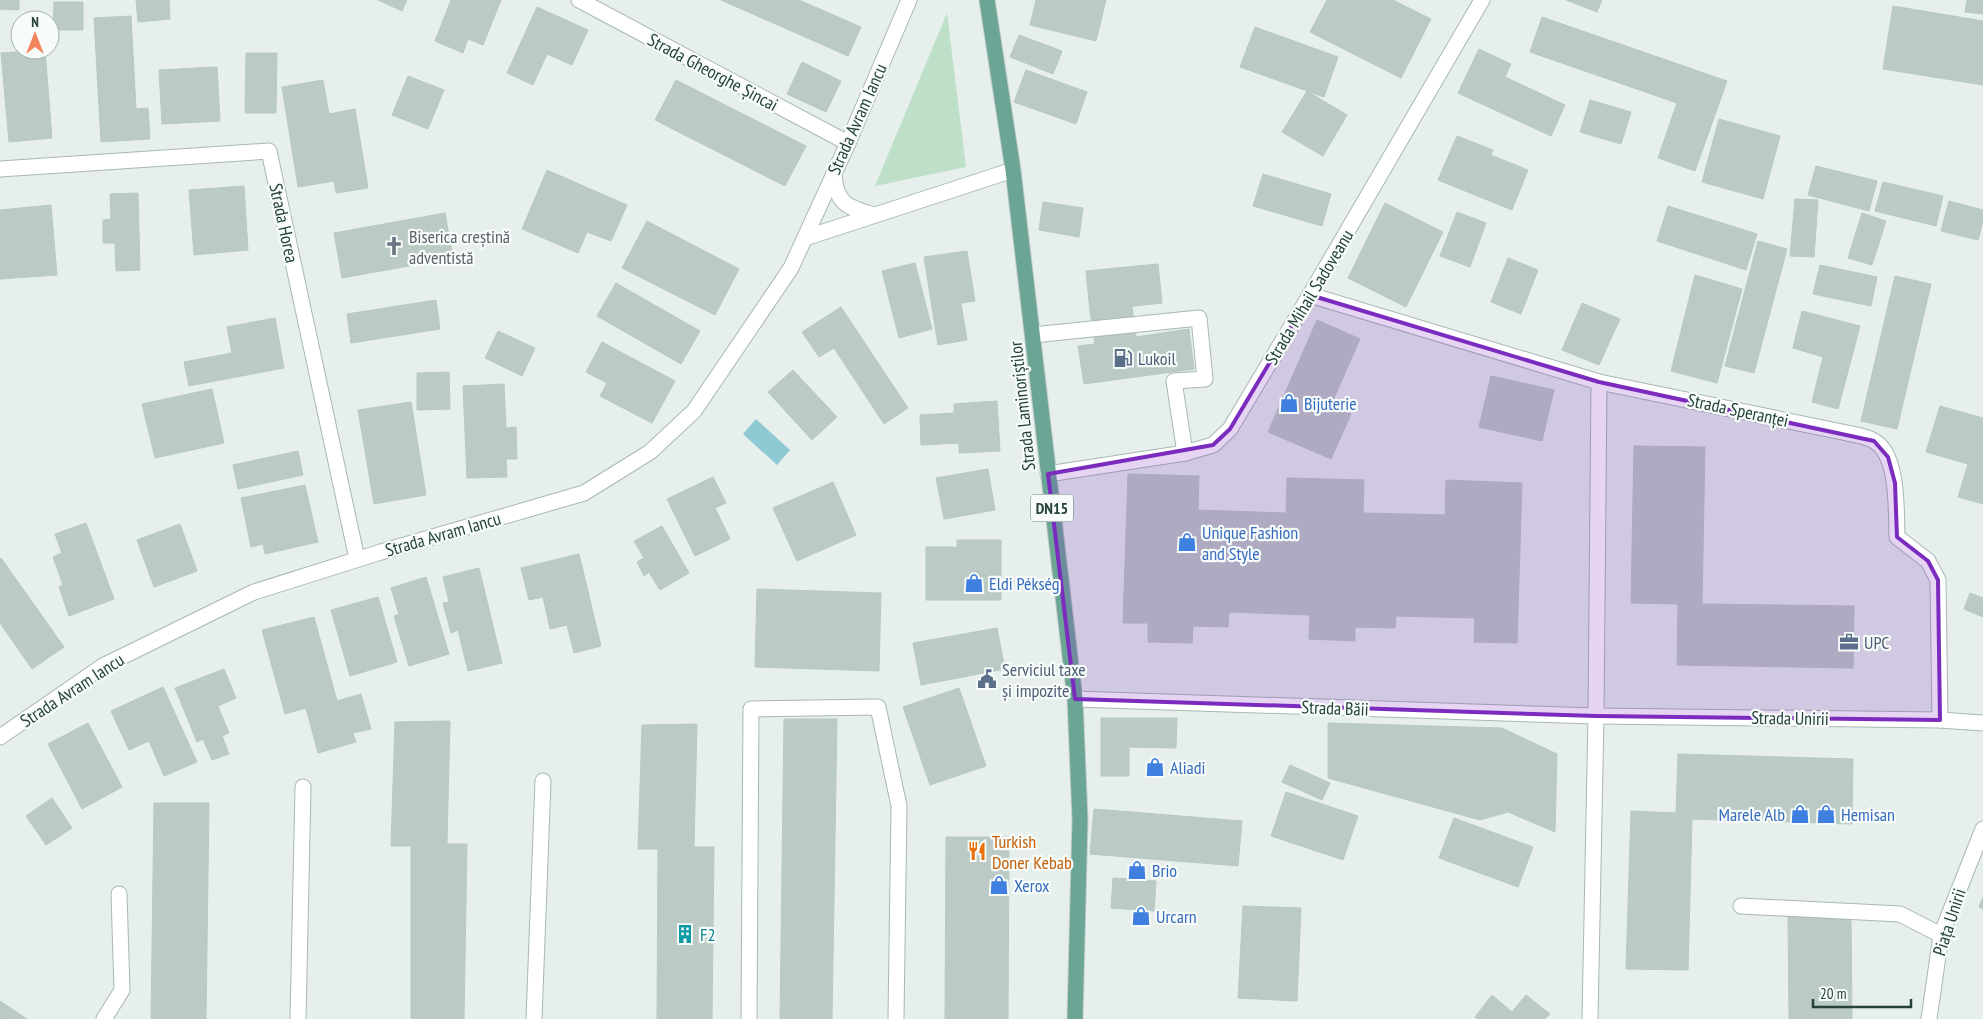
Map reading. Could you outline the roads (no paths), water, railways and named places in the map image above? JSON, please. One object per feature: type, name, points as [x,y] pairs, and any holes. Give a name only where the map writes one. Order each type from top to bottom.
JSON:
[{"type":"main road","name":"Strada Laminoriștilor","points":[[987,0],[1013,170],[1075,699],[1080,819],[1075,1019]]},
{"type":"street","name":"Strada Gheorghe Șincai","points":[[579,0],[848,143]]},
{"type":"street","name":"Strada Avram Iancu","points":[[0,737],[103,666],[254,592],[358,559],[584,494],[650,452],[694,412],[791,268],[848,143],[909,0]]},
{"type":"street","name":"Strada Mihail Sadoveanu","points":[[1048,474],[1184,453],[1213,445],[1230,429],[1482,0]]},
{"type":"street","name":"Strada Horea","points":[[0,169],[269,151],[358,559]]},
{"type":"street","points":[[804,238],[1013,170]]},
{"type":"street","points":[[834,174],[835,189],[842,202],[854,209],[874,215]]},
{"type":"street","name":"Strada Speranței","points":[[1310,295],[1599,382],[1847,433],[1874,441],[1888,457],[1895,483],[1897,537],[1928,561],[1938,580],[1940,720]]},
{"type":"street","points":[[1033,336],[1199,318],[1205,380],[1174,381],[1184,453]]},
{"type":"street","points":[[1590,1019],[1596,716],[1599,382]]},
{"type":"street","name":"Strada Băii","points":[[1075,699],[1596,716]]},
{"type":"street","points":[[749,1019],[751,709],[878,708],[899,806],[896,1019]]},
{"type":"street","name":"Strada Unirii","points":[[1596,716],[1940,720],[1983,723]]},
{"type":"street","points":[[534,1019],[543,781]]},
{"type":"street","points":[[298,1019],[303,787]]},
{"type":"street","name":"Piața Unirii","points":[[1929,1019],[1942,934],[1983,829]]},
{"type":"street","points":[[104,1019],[122,990],[119,894]]},
{"type":"street","points":[[1741,906],[1900,914],[1942,934]]},
{"type":"water","points":[[756,419],[790,450],[777,465],[743,434]]},
{"type":"place","name":"Biserica creștină adventistă","points":[[394,246]]},
{"type":"place","name":"Lukoil","points":[[1123,358]]},
{"type":"place","name":"Bijuterie","points":[[1289,403]]},
{"type":"place","name":"Unique Fashion and Style","points":[[1187,542]]},
{"type":"place","name":"Eldi Pékség","points":[[974,583]]},
{"type":"place","name":"UPC","points":[[1849,642]]},
{"type":"place","name":"Serviciul taxe și impozite","points":[[987,679]]},
{"type":"place","name":"Aliadi","points":[[1155,767]]},
{"type":"place","name":"Marele Alb","points":[[1800,814]]},
{"type":"place","name":"Hemisan","points":[[1826,814]]},
{"type":"place","name":"Turkish Doner Kebab","points":[[977,851]]},
{"type":"place","name":"Brio","points":[[1137,870]]},
{"type":"place","name":"Xerox","points":[[999,885]]},
{"type":"place","name":"Urcarn","points":[[1141,916]]},
{"type":"place","name":"F2","points":[[685,934]]}]
